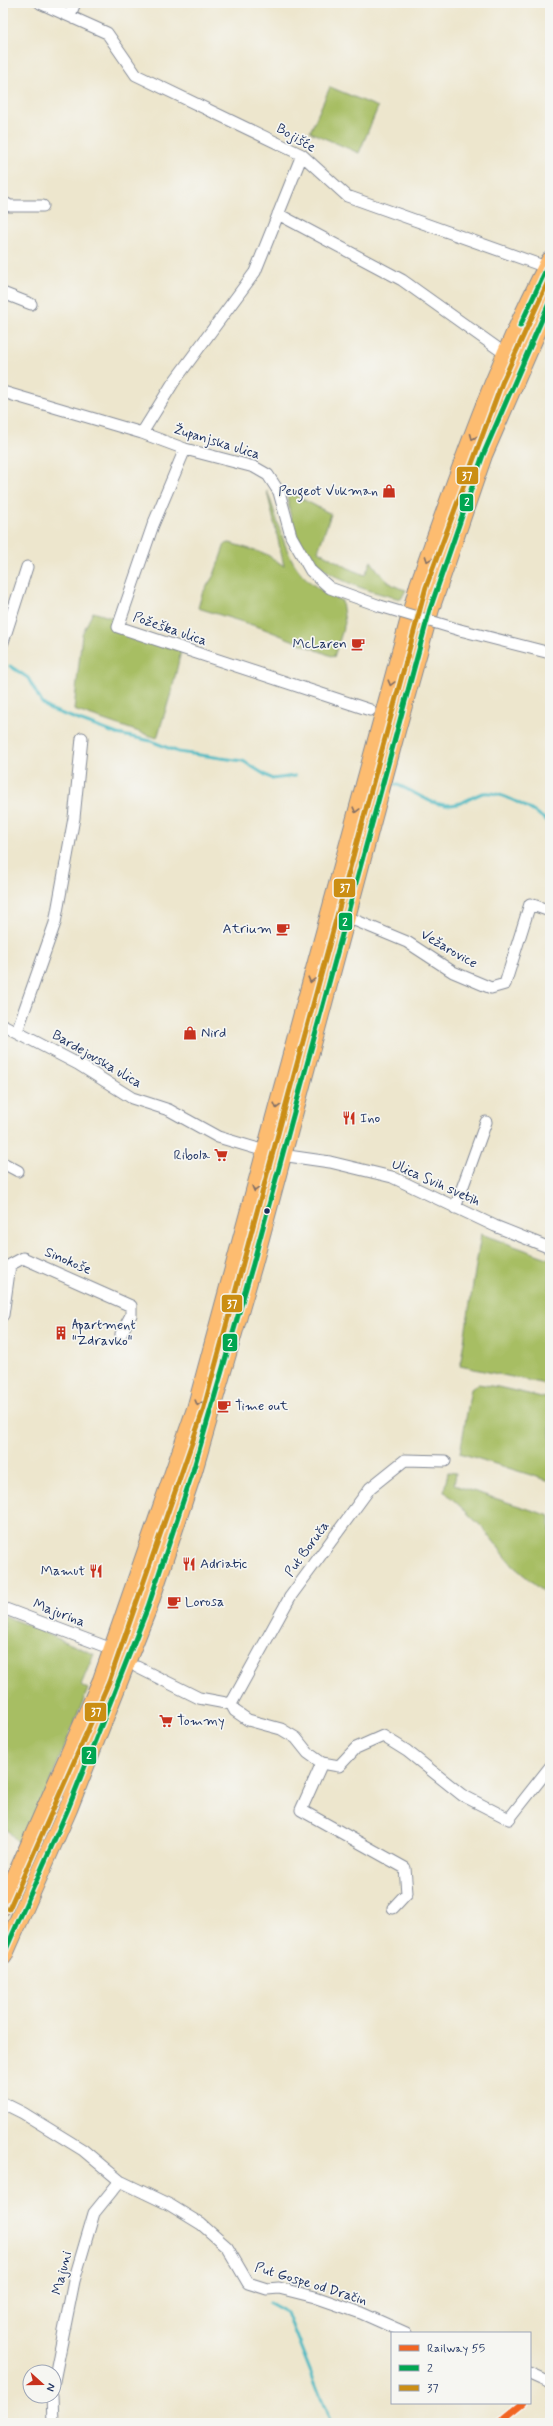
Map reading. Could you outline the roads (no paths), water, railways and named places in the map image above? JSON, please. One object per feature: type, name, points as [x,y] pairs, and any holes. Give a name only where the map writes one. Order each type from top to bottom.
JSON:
[{"type":"main road","points":[[3,1956],[68,1809],[148,1607],[193,1471],[253,1264],[273,1153],[415,599],[463,461],[507,355],[548,264]]},
{"type":"main road","points":[[3,1906],[102,1680],[132,1597],[196,1408],[273,1153],[347,917],[397,727],[442,572],[483,455],[550,301]]},
{"type":"street","name":"Bojišće","points":[[40,3],[70,15],[107,33],[136,75],[302,155],[347,196],[548,264]]},
{"type":"street","points":[[70,15],[75,3]]},
{"type":"street","points":[[142,433],[173,383],[255,272],[302,155]]},
{"type":"street","points":[[6,204],[43,206]]},
{"type":"street","points":[[278,214],[402,280],[507,355]]},
{"type":"street","points":[[3,293],[31,304]]},
{"type":"street","name":"Županjska ulica","points":[[3,392],[142,433],[185,449],[254,468],[268,475],[280,492],[291,536],[311,571],[330,588],[380,606],[460,630],[550,653]]},
{"type":"street","name":"Požeška ulica","points":[[185,449],[153,525],[118,627],[370,710]]},
{"type":"street","points":[[3,642],[27,567]]},
{"type":"street","points":[[17,1031],[55,922],[74,818],[82,738]]},
{"type":"street","name":"Vežarovice","points":[[347,917],[407,942],[453,972],[491,988],[505,984],[530,904],[550,911]]},
{"type":"street","name":"Bardejovska ulica","points":[[3,1025],[78,1064],[132,1098],[169,1110],[218,1137],[273,1153]]},
{"type":"street","points":[[456,1208],[486,1122]]},
{"type":"street","name":"Ulica Svih svetih","points":[[273,1153],[330,1162],[392,1177],[456,1208],[550,1248]]},
{"type":"street","points":[[3,1164],[18,1171]]},
{"type":"street","name":"Sinokoše","points":[[3,1314],[10,1265],[23,1258],[131,1306],[131,1315],[120,1334]]},
{"type":"street","name":"Put Boruča","points":[[230,1704],[290,1598],[370,1488],[405,1460],[445,1461]]},
{"type":"street","name":"Majurina","points":[[3,1608],[104,1646]]},
{"type":"street","points":[[137,1667],[199,1698],[230,1704],[235,1711],[248,1720],[281,1729],[296,1738],[308,1753],[322,1763],[339,1766],[356,1748],[383,1736],[407,1751],[462,1794],[509,1818],[550,1767]]},
{"type":"street","points":[[322,1763],[301,1810],[405,1868],[407,1893],[393,1908]]},
{"type":"street","name":"Put Gospe od Dračin","points":[[3,2103],[23,2113],[82,2150],[120,2181],[170,2205],[201,2224],[227,2247],[248,2283],[267,2289],[279,2288],[315,2297],[361,2313],[404,2332]]},
{"type":"street","name":"Majuni","points":[[57,2364],[74,2281],[94,2213],[120,2181]]},
{"type":"street","points":[[531,2374],[550,2383]]},
{"type":"street","points":[[52,2404],[53,2423]]},
{"type":"waterway","points":[[10,666],[28,678],[42,703],[49,709],[117,734],[151,741],[178,752],[243,761],[272,779],[295,776]]},
{"type":"waterway","points":[[395,784],[432,802],[445,805],[460,803],[480,794],[496,794],[506,797],[526,807],[550,823]]},
{"type":"waterway","points":[[269,2303],[287,2313],[331,2423]]},
{"type":"rail line","name":"55","points":[[498,2423],[522,2404]]},
{"type":"place","name":"Peugeot Vukman","points":[[389,491]]},
{"type":"place","name":"McLaren","points":[[358,644]]},
{"type":"place","name":"Atrium","points":[[283,929]]},
{"type":"place","name":"Nird","points":[[190,1033]]},
{"type":"place","name":"Ino","points":[[349,1118]]},
{"type":"place","name":"Ribola","points":[[221,1155]]},
{"type":"place","name":"Apartment \"Zdravko\"","points":[[61,1333]]},
{"type":"place","name":"Time out","points":[[224,1406]]},
{"type":"place","name":"Adriatic","points":[[189,1564]]},
{"type":"place","name":"Mamut","points":[[96,1571]]},
{"type":"place","name":"Lorosa","points":[[174,1602]]},
{"type":"place","name":"Tommy","points":[[166,1721]]}]
